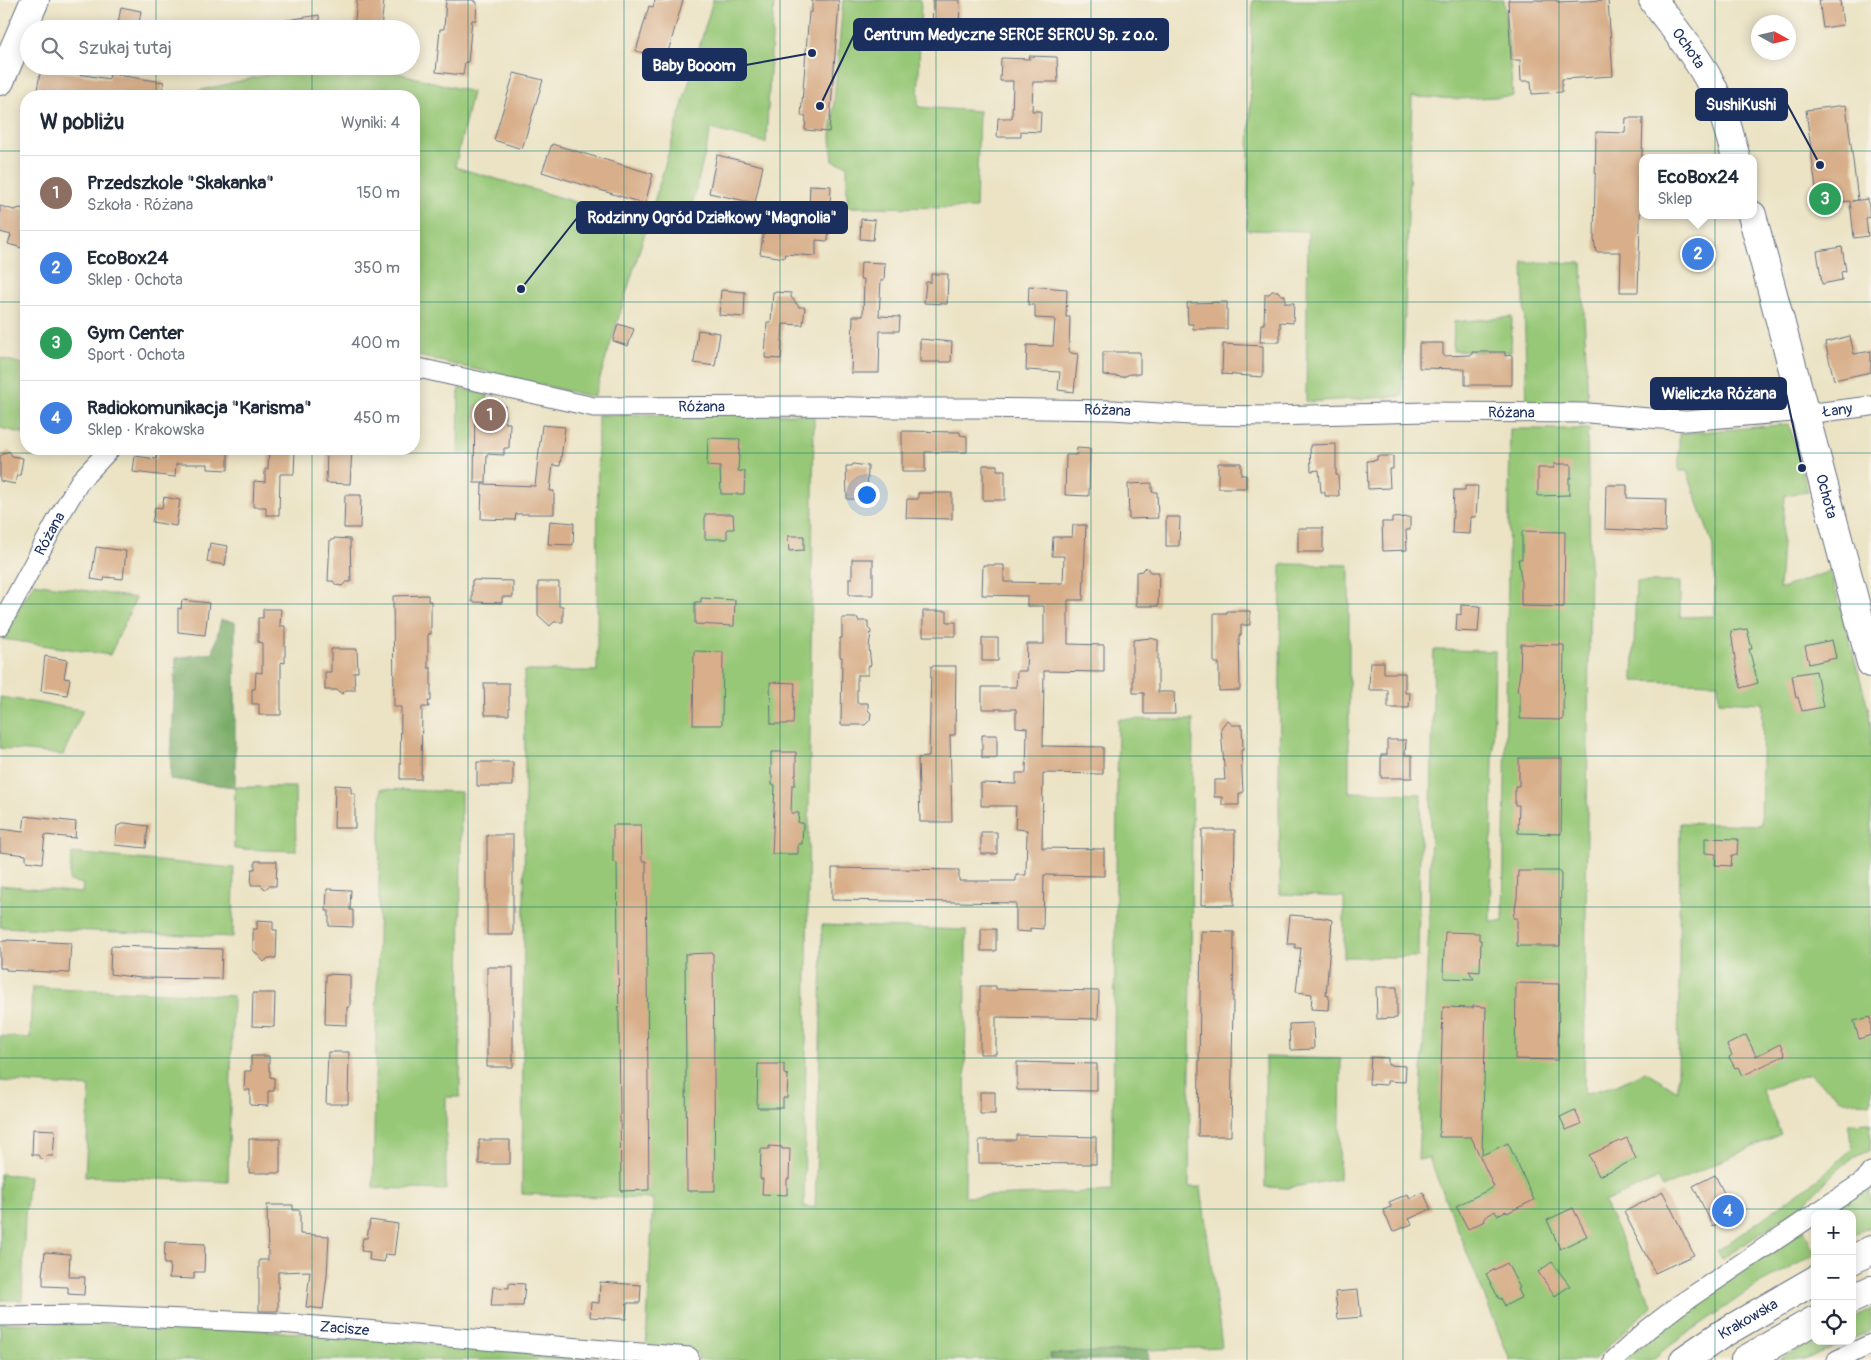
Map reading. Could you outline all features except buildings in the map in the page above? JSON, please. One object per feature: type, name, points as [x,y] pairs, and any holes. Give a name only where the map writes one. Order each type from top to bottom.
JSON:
[{"type":"street","points":[[26,20],[35,0]]},
{"type":"street","name":"Ochota","points":[[1653,0],[1710,81],[1735,154]]},
{"type":"street","points":[[0,81],[20,35]]},
{"type":"street","name":"Ochota","points":[[1753,219],[1871,663]]},
{"type":"street","name":"Różana","points":[[420,368],[594,407],[820,406],[1112,410],[1191,415],[1271,416],[1427,412],[1588,413],[1686,421],[1804,412]]},
{"type":"street","name":"Łany","points":[[1804,412],[1822,412],[1871,406]]},
{"type":"street","name":"Różana","points":[[0,626],[80,481],[104,455]]},
{"type":"street","points":[[1614,1360],[1678,1305],[1864,1181],[1871,1172]]},
{"type":"street","points":[[1856,1258],[1871,1250]]},
{"type":"street","name":"Krakowska","points":[[1684,1360],[1722,1334],[1811,1282]]},
{"type":"street","points":[[1856,1298],[1871,1290]]},
{"type":"street","name":"Zacisze","points":[[0,1316],[87,1314],[280,1322],[689,1357]]},
{"type":"street","points":[[1745,1360],[1811,1322]]},
{"type":"street","points":[[1837,1360],[1871,1344]]},
{"type":"green space","points":[[713,0],[774,0],[766,143],[711,129],[685,233],[648,223]]},
{"type":"green space","points":[[843,0],[921,0],[918,107],[979,111],[976,208],[847,207],[847,165],[833,161],[831,137]]},
{"type":"green space","points":[[1253,0],[1504,0],[1513,96],[1459,99],[1412,97],[1402,396],[1306,402],[1308,231],[1247,230]]},
{"type":"green space","points":[[266,75],[405,75],[472,92],[455,167],[648,223],[594,397],[420,356],[420,90],[202,90]]},
{"type":"green space","points":[[1523,262],[1582,263],[1588,406],[1527,406]]},
{"type":"green space","points":[[1512,317],[1511,352],[1453,351],[1454,322]]},
{"type":"green space","points":[[0,358],[20,363],[20,433],[0,428]]},
{"type":"green space","points":[[459,388],[488,395],[487,406],[475,406],[474,453],[458,453]]},
{"type":"green space","points":[[814,414],[804,1206],[815,1208],[822,925],[966,930],[965,1197],[1112,1191],[1118,719],[1193,720],[1189,1187],[1201,1187],[1222,1347],[1050,1354],[1051,1360],[698,1360],[698,1353],[646,1349],[653,1199],[522,1194],[524,671],[597,671],[598,415]]},
{"type":"green space","points":[[1789,424],[1808,492],[1785,495],[1779,589],[1830,571],[1868,707],[1871,728],[1871,1103],[1843,1101],[1810,1074],[1762,1090],[1781,1134],[1662,1188],[1657,1179],[1604,1202],[1653,1307],[1635,1321],[1594,1360],[1510,1360],[1429,1158],[1418,1160],[1429,923],[1434,650],[1495,651],[1490,921],[1503,922],[1510,429],[1591,429],[1587,434],[1590,550],[1584,1094],[1617,1085],[1645,1071],[1678,1091],[1680,823],[1761,825],[1763,703],[1719,701],[1718,683],[1633,681],[1636,582],[1680,582],[1680,617],[1715,616],[1714,549],[1687,471],[1679,471],[1679,434]]},
{"type":"green space","points":[[1281,564],[1349,565],[1349,792],[1421,794],[1418,957],[1344,957],[1344,897],[1280,894]]},
{"type":"green space","points":[[34,583],[136,598],[110,655],[2,639]]},
{"type":"green space","points":[[221,620],[235,622],[235,787],[170,779],[176,658],[213,653]]},
{"type":"green space","points":[[0,697],[83,710],[63,755],[0,748]]},
{"type":"green space","points":[[235,787],[295,787],[296,851],[234,849]]},
{"type":"green space","points":[[381,789],[461,792],[460,1097],[446,1097],[446,1190],[373,1188]]},
{"type":"green space","points":[[72,853],[234,868],[233,937],[0,927],[0,885],[82,893],[83,884],[69,881]]},
{"type":"green space","points":[[32,987],[233,996],[228,1182],[85,1176],[90,1087],[0,1081],[0,1036],[30,1038]]},
{"type":"green space","points":[[1265,1057],[1341,1059],[1339,1179],[1288,1188],[1265,1187]]},
{"type":"green space","points":[[1871,1123],[1870,1150],[1851,1159],[1809,1199],[1791,1213],[1722,1259],[1717,1251],[1818,1179],[1853,1148],[1848,1124]]},
{"type":"green space","points":[[0,1174],[29,1176],[25,1215],[22,1300],[0,1300]]},
{"type":"green space","points":[[1871,1183],[1871,1226],[1856,1233],[1856,1210],[1833,1210]]},
{"type":"green space","points":[[1804,1229],[1811,1246],[1811,1257],[1757,1285],[1652,1360],[1624,1360],[1679,1313]]},
{"type":"green space","points":[[1871,1309],[1871,1331],[1856,1337],[1856,1318]]},
{"type":"green space","points":[[0,1323],[211,1326],[622,1360],[0,1360]]},
{"type":"green space","points":[[1811,1342],[1811,1345],[1838,1345],[1804,1360],[1779,1360]]},
{"type":"green space","points":[[1148,1350],[1149,1360],[1051,1360],[1050,1354]]},
{"type":"place","name":"Baby Booom","points":[[812,53]]},
{"type":"place","name":"Centrum Medyczne SERCE SERCU Sp. z o.o.","points":[[820,106]]},
{"type":"place","name":"SushiKushi","points":[[1820,165]]},
{"type":"place","name":"Gym Center","points":[[1825,199]]},
{"type":"place","name":"EcoBox24","points":[[1698,254]]},
{"type":"place","name":"Rodzinny Ogród Działkowy \"Magnolia\"","points":[[521,289]]},
{"type":"place","name":"Przedszkole \"Skakanka\"","points":[[490,415]]},
{"type":"place","name":"Wieliczka Różana","points":[[1802,468]]},
{"type":"place","name":"Radiokomunikacja \"Karisma\"","points":[[1728,1211]]}]
